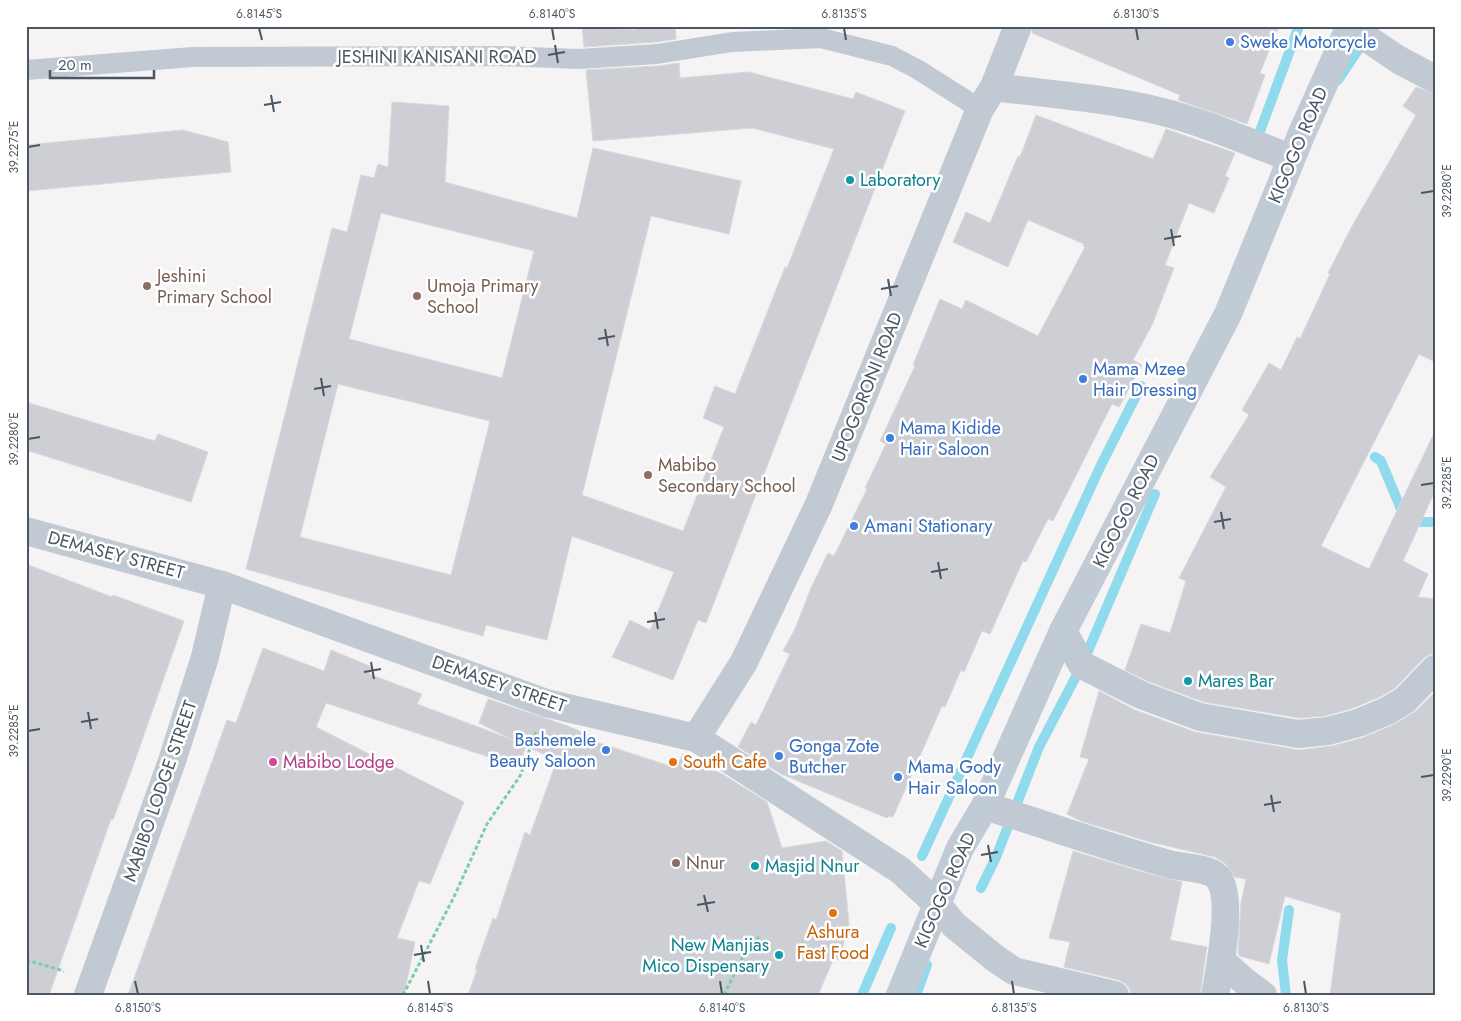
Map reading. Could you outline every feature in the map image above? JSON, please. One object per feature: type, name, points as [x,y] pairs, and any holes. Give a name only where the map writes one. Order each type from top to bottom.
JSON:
[{"type":"main road","name":"KIGOGO ROAD","points":[[900,995],[960,848],[985,806],[1064,631],[1228,314],[1291,158],[1350,27]]},
{"type":"street","name":"UPOGORONI ROAD","points":[[696,738],[744,662],[819,504],[980,110],[994,87],[1018,26]]},
{"type":"street","points":[[1350,27],[1399,60],[1435,79]]},
{"type":"street","points":[[994,87],[1101,101],[1159,111],[1291,158]]},
{"type":"street","name":"DEMASEY STREET","points":[[26,531],[222,585],[546,704],[696,738],[900,870],[937,904],[954,925],[1014,971],[1115,995]]},
{"type":"street","name":"MABIBO LODGE STREET","points":[[90,987],[172,761],[205,657],[222,585]]},
{"type":"street","points":[[1064,631],[1082,665],[1141,695],[1200,716],[1298,734],[1328,731],[1358,723],[1387,711],[1405,700],[1435,669]]},
{"type":"street","points":[[985,806],[1135,855],[1174,865],[1209,871],[1218,878],[1224,890],[1221,960],[1215,995]]},
{"type":"street","points":[[1221,960],[1263,995]]},
{"type":"lane","name":"JESHINI KANISANI ROAD","points":[[26,70],[193,57],[499,56],[579,59],[657,54],[732,42],[821,38],[892,56],[917,69],[980,110]]},
{"type":"path","points":[[404,995],[453,899],[487,824],[520,776],[546,704]]},
{"type":"path","points":[[724,995],[746,950],[759,937]]},
{"type":"path","points":[[26,960],[90,987]]},
{"type":"building","points":[[582,26],[635,30],[635,26],[675,26],[676,39],[584,47]]},
{"type":"building","points":[[1033,26],[1279,26],[1260,73],[1265,75],[1247,124],[1178,100],[1180,95],[1032,33]]},
{"type":"building","points":[[679,63],[680,78],[749,72],[853,99],[856,92],[905,111],[706,623],[698,620],[673,680],[612,657],[630,620],[650,630],[674,572],[572,536],[547,640],[486,625],[483,636],[246,569],[332,228],[347,232],[361,175],[374,178],[378,164],[388,167],[392,102],[449,106],[445,182],[577,218],[593,148],[741,181],[729,234],[651,216],[582,495],[683,531],[724,427],[703,418],[715,386],[735,394],[834,149],[752,128],[593,141],[586,70]],"holes":[[[381,213],[534,251],[502,378],[349,339]],[[338,384],[490,421],[451,575],[300,537]]]},
{"type":"building","points":[[1416,87],[1435,94],[1435,362],[1419,354],[1321,546],[1369,569],[1435,431],[1435,491],[1403,561],[1428,574],[1418,597],[1435,599],[1435,654],[1430,654],[1424,658],[1395,688],[1380,697],[1353,708],[1325,716],[1299,718],[1204,702],[1147,681],[1125,670],[1141,624],[1170,633],[1186,581],[1179,578],[1226,487],[1210,477],[1249,415],[1242,410],[1269,363],[1281,370],[1297,337],[1300,339],[1330,274],[1328,273],[1351,228],[1416,115],[1403,106]]},
{"type":"building","points":[[1036,115],[1153,159],[1166,129],[1235,153],[1225,176],[1229,178],[1214,213],[1189,203],[1165,265],[1174,268],[1152,325],[1133,360],[1142,365],[1119,407],[1112,404],[1053,521],[1048,519],[1026,562],[1023,561],[990,634],[982,631],[964,672],[961,670],[945,707],[942,706],[893,817],[889,816],[887,818],[781,774],[738,747],[751,722],[756,725],[790,654],[783,651],[795,629],[811,588],[828,553],[834,556],[867,489],[865,488],[886,444],[880,441],[915,366],[913,365],[940,299],[962,309],[966,300],[1038,336],[1085,247],[1083,246],[1084,244],[1028,220],[1008,267],[953,242],[966,212],[990,223],[1018,156],[1020,157]]},
{"type":"building","points":[[183,130],[228,142],[231,172],[26,191],[26,145]]},
{"type":"building","points":[[26,402],[155,441],[158,434],[208,452],[191,502],[26,450]]},
{"type":"building","points":[[26,564],[112,597],[113,595],[184,621],[49,995],[26,995]]},
{"type":"building","points":[[263,648],[324,671],[331,650],[372,667],[369,674],[422,694],[417,704],[513,740],[479,723],[488,699],[568,726],[591,736],[590,740],[676,768],[683,754],[724,775],[767,802],[782,848],[826,841],[842,851],[849,924],[839,960],[834,958],[818,995],[468,995],[477,970],[475,969],[493,918],[496,920],[525,832],[530,835],[557,760],[526,746],[519,767],[326,703],[316,727],[464,802],[430,884],[419,881],[397,938],[415,942],[404,995],[128,995],[227,720],[236,723]]},
{"type":"building","points":[[1099,691],[1135,710],[1195,732],[1299,750],[1332,746],[1362,738],[1393,725],[1416,711],[1435,692],[1435,995],[1330,995],[1341,913],[1285,896],[1269,964],[1240,956],[1238,954],[1241,903],[1246,879],[1235,877],[1226,864],[1215,857],[1150,842],[1081,821],[1067,814],[1089,759],[1080,757]]},
{"type":"building","points":[[1073,851],[1182,882],[1170,940],[1207,947],[1200,995],[1130,995],[1130,990],[1126,984],[1119,980],[1064,967],[1070,942],[1049,938]]},
{"type":"waterway","points":[[1256,142],[1299,26]]},
{"type":"waterway","points":[[1338,80],[1366,38]]},
{"type":"waterway","points":[[922,856],[1101,465],[1141,386]]},
{"type":"waterway","points":[[1375,457],[1381,461],[1401,509],[1421,522],[1435,522]]},
{"type":"waterway","points":[[981,888],[996,857],[1039,747],[1082,665],[1155,494]]},
{"type":"waterway","points":[[1286,995],[1282,960],[1289,910]]},
{"type":"waterway","points":[[862,995],[891,928]]},
{"type":"waterway","points":[[916,995],[927,965]]},
{"type":"place","name":"Sweke Motorcycle","points":[[1230,42]]},
{"type":"place","name":"Laboratory","points":[[850,180]]},
{"type":"place","name":"Jeshini Primary School","points":[[147,286]]},
{"type":"place","name":"Umoja Primary School","points":[[417,296]]},
{"type":"place","name":"Mama Mzee Hair Dressing","points":[[1083,379]]},
{"type":"place","name":"Mama Kidide Hair Saloon","points":[[890,438]]},
{"type":"place","name":"Mabibo Secondary School","points":[[648,475]]},
{"type":"place","name":"Amani Stationary","points":[[854,526]]},
{"type":"place","name":"Mares Bar","points":[[1188,681]]},
{"type":"place","name":"Bashemele Beauty Saloon","points":[[606,750]]},
{"type":"place","name":"Gonga Zote Butcher","points":[[779,756]]},
{"type":"place","name":"Mabibo Lodge","points":[[273,762]]},
{"type":"place","name":"South Cafe","points":[[673,762]]},
{"type":"place","name":"Mama Gody Hair Saloon","points":[[898,777]]},
{"type":"place","name":"Nnur","points":[[676,863]]},
{"type":"place","name":"Masjid Nnur","points":[[755,866]]},
{"type":"place","name":"Ashura Fast Food","points":[[833,913]]},
{"type":"place","name":"New Manjias Mico Dispensary","points":[[779,955]]}]
